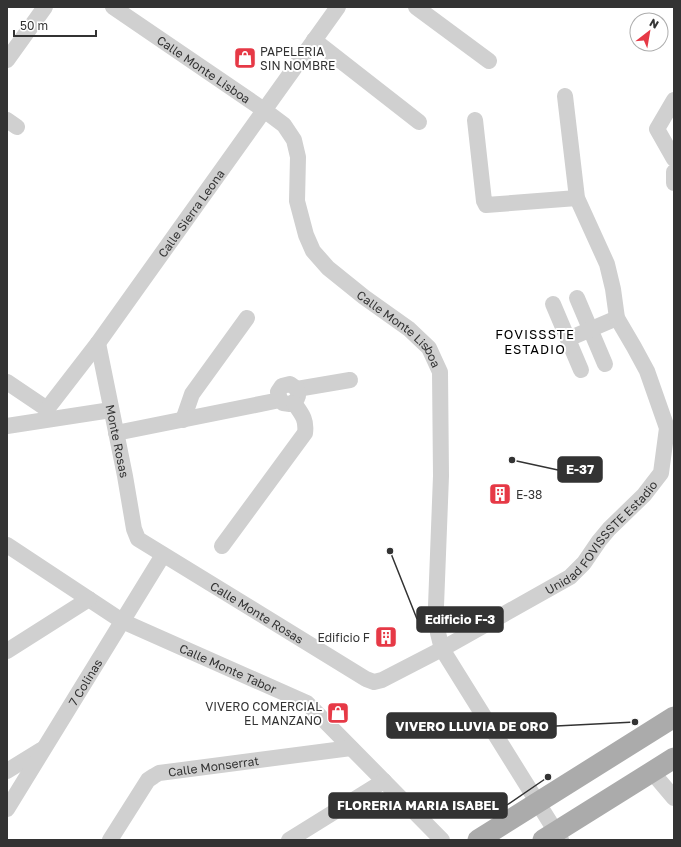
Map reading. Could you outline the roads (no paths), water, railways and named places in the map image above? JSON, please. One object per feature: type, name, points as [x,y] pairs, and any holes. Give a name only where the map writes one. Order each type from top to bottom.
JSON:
[{"type":"main road","points":[[478,840],[674,717]]},
{"type":"main road","points":[[553,837],[674,758]]},
{"type":"street","name":"Calle Monte Lisboa","points":[[113,7],[284,125],[294,140],[298,157],[297,201],[306,235],[313,251],[328,268],[414,334],[429,348],[440,372],[441,476],[436,606],[438,633],[442,649],[537,803],[553,837]]},
{"type":"street","name":"Calle Sierra Leona","points":[[48,414],[338,7]]},
{"type":"street","points":[[416,7],[490,61]]},
{"type":"street","points":[[7,60],[39,9]]},
{"type":"street","points":[[314,40],[419,122]]},
{"type":"street","name":"Unidad FOVISSSTE Estadio","points":[[442,649],[570,577],[584,563],[609,529],[644,495],[661,472],[667,428],[647,372],[617,318],[613,289],[606,264],[576,198],[565,96]]},
{"type":"street","points":[[674,100],[657,129],[674,158]]},
{"type":"street","points":[[475,120],[484,201],[486,205],[576,198]]},
{"type":"street","points":[[674,172],[674,183]]},
{"type":"street","points":[[577,298],[605,364]]},
{"type":"street","points":[[553,304],[581,370]]},
{"type":"street","points":[[183,420],[192,394],[247,318]]},
{"type":"street","points":[[568,339],[617,318]]},
{"type":"street","name":"Monte Rosas","points":[[98,343],[134,529],[138,539]]},
{"type":"street","points":[[116,433],[290,397],[350,380]]},
{"type":"street","points":[[7,382],[48,414]]},
{"type":"street","points":[[222,546],[305,432],[305,417],[290,397]]},
{"type":"street","points":[[7,426],[48,414],[111,410]]},
{"type":"street","name":"Calle Monte Rosas","points":[[138,539],[359,675],[374,682],[382,680],[442,649]]},
{"type":"street","name":"Calle Monte Tabor","points":[[7,545],[122,621],[307,703],[442,840]]},
{"type":"street","name":"7 Colinas","points":[[7,810],[163,555]]},
{"type":"street","points":[[7,651],[88,599]]},
{"type":"street","points":[[7,771],[44,748]]},
{"type":"street","name":"Calle Monserrat","points":[[110,840],[148,780],[159,774],[351,748]]},
{"type":"street","points":[[652,772],[674,798]]},
{"type":"street","points":[[289,840],[384,782]]},
{"type":"place","name":"PAPELERIA SIN NOMBRE","points":[[245,58]]},
{"type":"place","name":"E-37","points":[[512,460]]},
{"type":"place","name":"E-38","points":[[500,494]]},
{"type":"place","name":"Edificio F-3","points":[[390,551]]},
{"type":"place","name":"Edificio F","points":[[386,637]]},
{"type":"place","name":"VIVERO COMERCIAL EL MANZANO","points":[[338,713]]},
{"type":"place","name":"VIVERO LLUVIA DE ORO","points":[[635,722]]},
{"type":"place","name":"FLORERIA MARIA ISABEL","points":[[548,777]]},
{"type":"district","name":"FOVISSSTE ESTADIO","points":[[535,342]]}]
